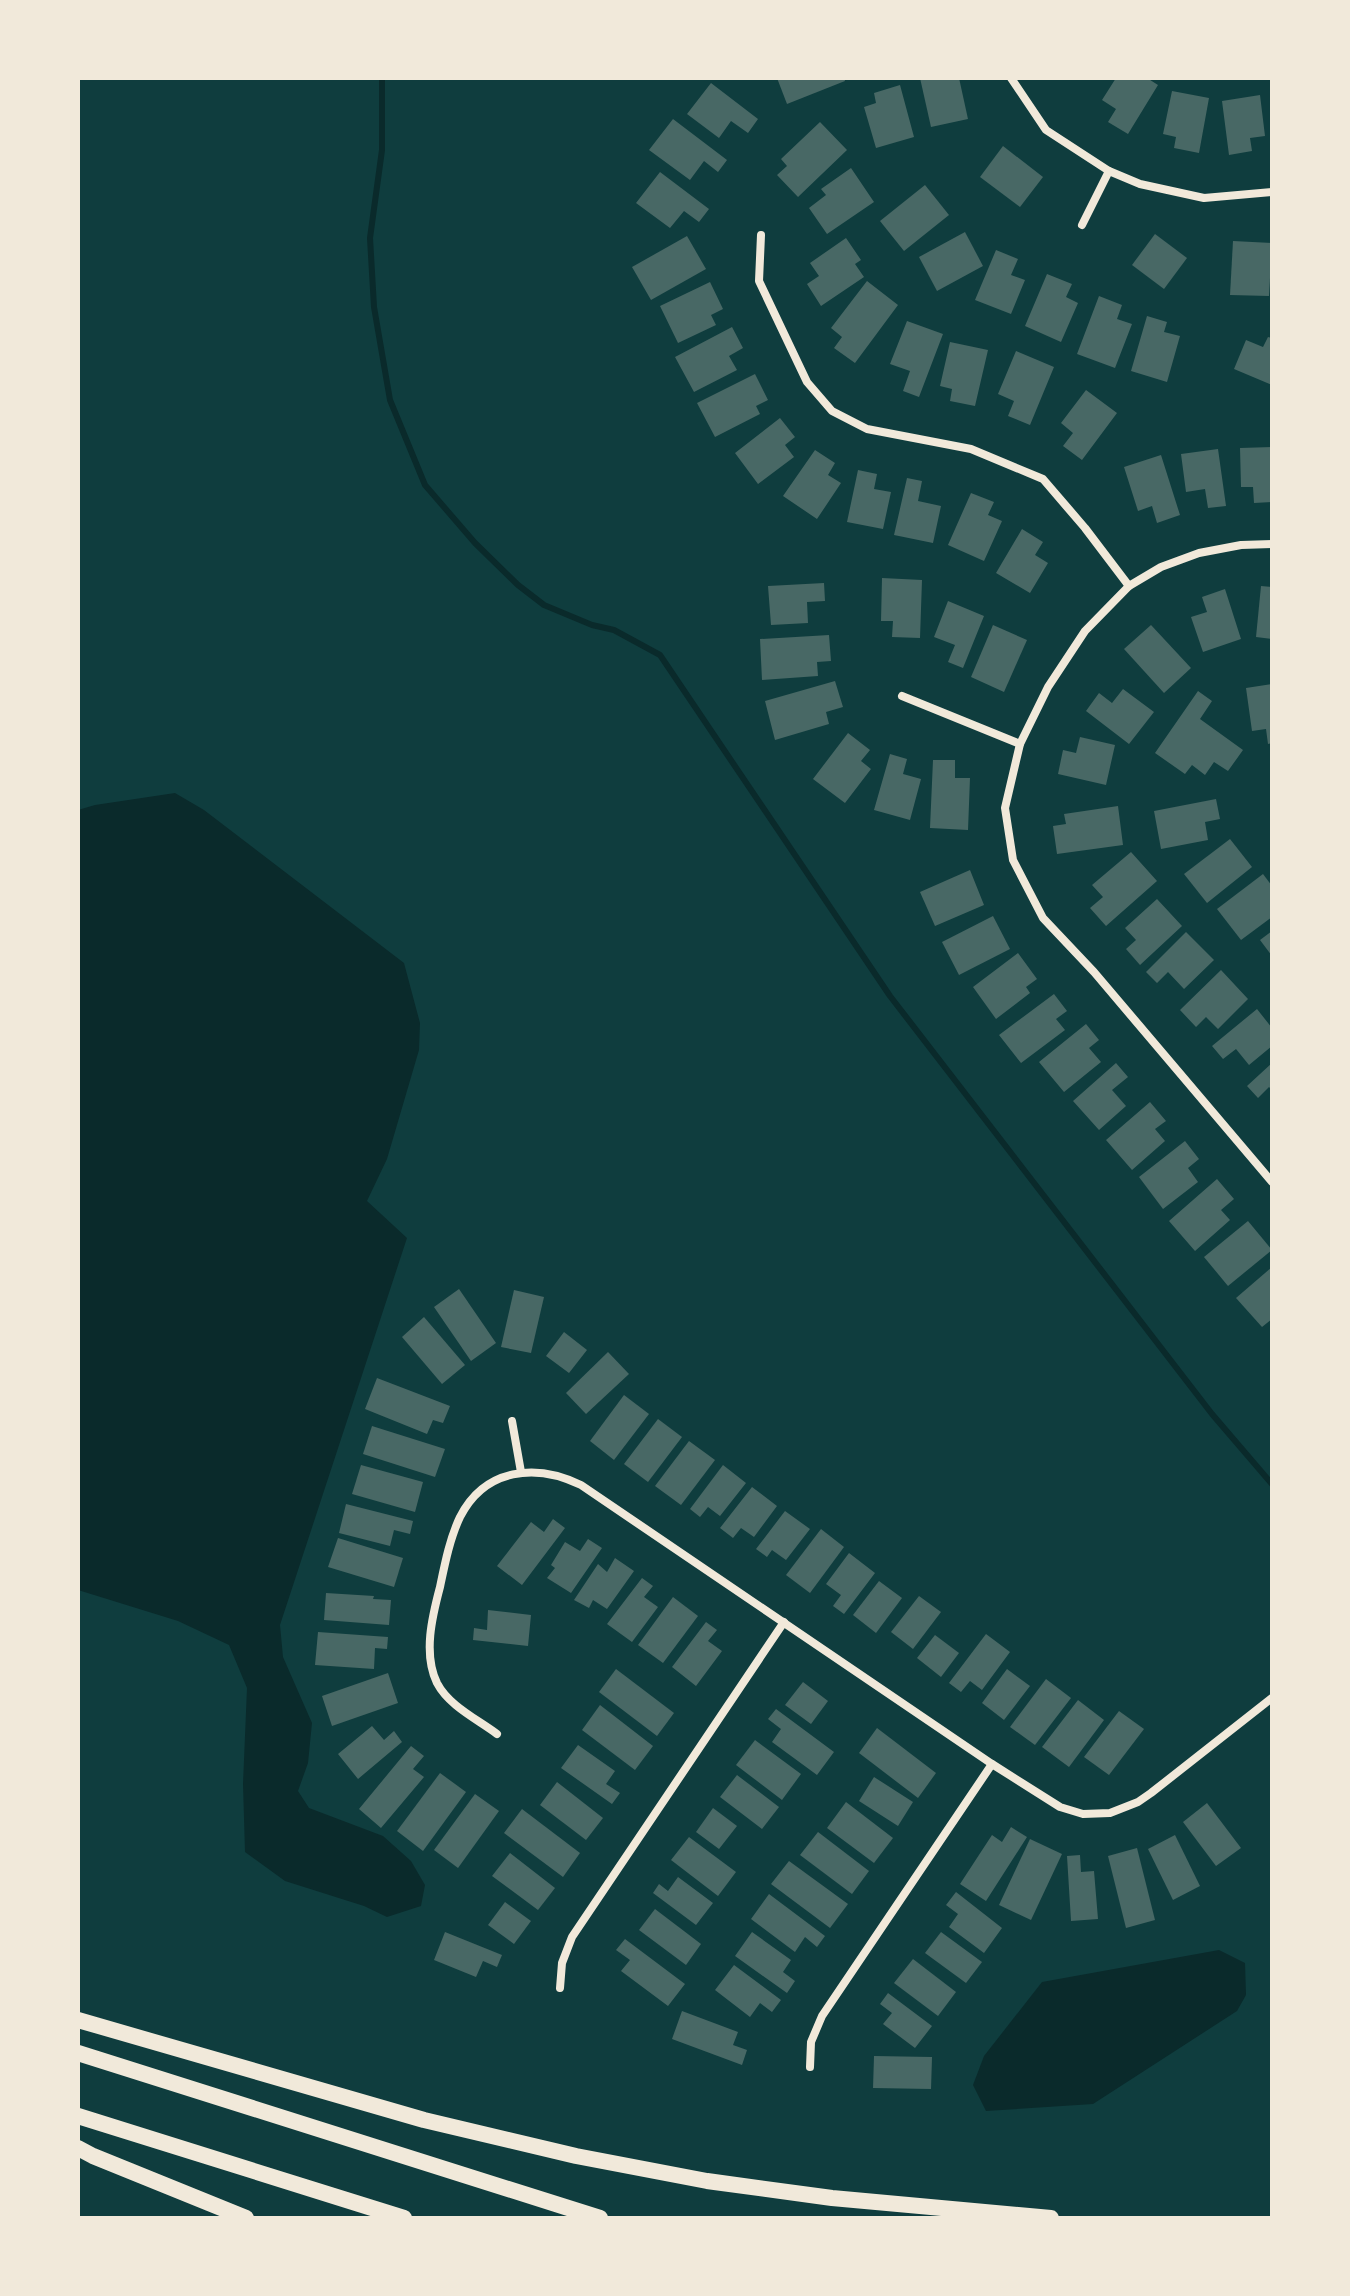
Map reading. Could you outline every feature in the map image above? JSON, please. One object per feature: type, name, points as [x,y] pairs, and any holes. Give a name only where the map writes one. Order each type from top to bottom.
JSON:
[{"type":"highway","points":[[78,2020],[424,2120],[576,2156],[707,2181],[832,2198],[1051,2218]]},
{"type":"highway","points":[[78,2053],[600,2218]]},
{"type":"highway","points":[[78,2116],[404,2218]]},
{"type":"highway","points":[[78,2148],[246,2218]]},
{"type":"street","points":[[1011,78],[1046,130],[1109,171],[1140,184],[1204,198],[1272,192]]},
{"type":"street","points":[[1082,225],[1109,171]]},
{"type":"street","points":[[761,235],[759,281],[807,382],[832,411],[867,429],[971,449],[1043,479],[1129,586]]},
{"type":"street","points":[[1272,544],[1241,545],[1199,553],[1161,567],[1129,586],[1085,631],[1048,687],[1020,744],[1005,808],[1013,860],[1043,918],[1094,972],[1272,1182]]},
{"type":"street","points":[[902,696],[1020,744]]},
{"type":"street","points":[[512,1421],[521,1472]]},
{"type":"street","points":[[497,1734],[458,1706],[441,1689],[430,1655],[431,1632],[449,1547],[466,1507],[483,1488],[507,1475],[521,1472],[543,1472],[581,1485],[992,1764],[1060,1807],[1083,1814],[1110,1813],[1138,1802],[1272,1698]]},
{"type":"street","points":[[560,1988],[562,1963],[572,1937],[784,1622]]},
{"type":"street","points":[[810,2067],[811,2042],[822,2016],[992,1764]]},
{"type":"water","points":[[175,793],[204,810],[404,963],[420,1023],[419,1050],[387,1159],[367,1201],[407,1238],[280,1625],[283,1657],[312,1723],[308,1763],[298,1791],[309,1808],[383,1836],[411,1861],[425,1885],[421,1906],[387,1917],[364,1906],[285,1881],[245,1852],[243,1784],[247,1688],[229,1645],[178,1621],[78,1590],[78,810]]},
{"type":"water","points":[[1219,1950],[1245,1963],[1246,1995],[1237,2011],[1093,2104],[986,2111],[973,2085],[984,2056],[1042,1982]]},
{"type":"building","points":[[777,78],[844,78],[845,81],[787,104]]},
{"type":"building","points":[[920,78],[959,78],[968,119],[931,127]]},
{"type":"building","points":[[1116,78],[1147,78],[1158,85],[1128,134],[1108,122],[1116,109],[1102,100]]},
{"type":"building","points":[[711,83],[758,119],[748,133],[731,121],[719,138],[687,114]]},
{"type":"building","points":[[900,85],[914,137],[876,148],[864,107],[876,103],[874,93]]},
{"type":"building","points":[[1172,91],[1209,98],[1199,153],[1174,148],[1176,137],[1163,134]]},
{"type":"building","points":[[1260,95],[1265,136],[1250,138],[1252,151],[1229,155],[1222,101]]},
{"type":"building","points":[[673,119],[727,160],[718,172],[704,161],[690,180],[649,150]]},
{"type":"building","points":[[820,122],[847,150],[798,197],[777,175],[787,166],[781,159]]},
{"type":"building","points":[[1003,146],[1043,177],[1020,207],[980,177]]},
{"type":"building","points":[[851,168],[874,202],[827,234],[809,208],[826,195],[821,189]]},
{"type":"building","points":[[660,172],[709,209],[699,222],[684,211],[670,228],[636,203]]},
{"type":"building","points":[[925,185],[949,215],[904,251],[880,221]]},
{"type":"building","points":[[965,232],[983,266],[937,291],[919,257]]},
{"type":"building","points":[[1155,234],[1187,258],[1164,289],[1132,265]]},
{"type":"building","points":[[687,236],[706,269],[651,300],[632,267]]},
{"type":"building","points":[[846,238],[861,260],[855,264],[864,277],[821,306],[807,284],[819,276],[810,263]]},
{"type":"building","points":[[1233,241],[1272,243],[1269,296],[1230,295]]},
{"type":"building","points":[[996,250],[1018,259],[1011,275],[1025,280],[1011,314],[975,300]]},
{"type":"building","points":[[1047,274],[1072,284],[1066,297],[1078,303],[1061,342],[1025,326]]},
{"type":"building","points":[[867,281],[898,305],[855,363],[834,348],[842,337],[831,328]]},
{"type":"building","points":[[710,282],[723,309],[711,315],[716,325],[678,343],[660,306]]},
{"type":"building","points":[[1099,296],[1122,305],[1117,319],[1132,324],[1115,368],[1077,354]]},
{"type":"building","points":[[1147,316],[1167,322],[1164,332],[1180,336],[1167,382],[1131,371]]},
{"type":"building","points":[[907,321],[943,334],[919,397],[903,391],[910,371],[890,364]]},
{"type":"building","points":[[732,327],[743,348],[729,356],[737,370],[694,392],[675,357]]},
{"type":"building","points":[[1268,337],[1272,338],[1272,385],[1234,369],[1246,340],[1263,347]]},
{"type":"building","points":[[950,342],[988,350],[975,406],[950,401],[952,389],[940,386]]},
{"type":"building","points":[[1016,351],[1054,367],[1030,425],[1008,416],[1014,401],[998,394]]},
{"type":"building","points":[[755,374],[768,400],[756,406],[760,414],[715,437],[697,403]]},
{"type":"building","points":[[1086,390],[1117,413],[1082,460],[1063,446],[1073,433],[1061,423]]},
{"type":"building","points":[[780,418],[795,437],[785,445],[794,457],[758,484],[735,453]]},
{"type":"building","points":[[1272,447],[1272,502],[1254,503],[1253,487],[1241,487],[1240,448]]},
{"type":"building","points":[[1218,449],[1226,506],[1208,508],[1205,489],[1186,492],[1181,454]]},
{"type":"building","points":[[815,450],[835,463],[828,475],[841,483],[817,519],[783,496]]},
{"type":"building","points":[[1161,455],[1180,515],[1157,523],[1152,506],[1138,511],[1124,467]]},
{"type":"building","points":[[858,470],[877,474],[874,489],[891,492],[883,529],[847,522]]},
{"type":"building","points":[[907,478],[922,481],[918,501],[941,506],[933,543],[894,535]]},
{"type":"building","points":[[971,493],[994,502],[988,515],[1002,521],[984,561],[948,545]]},
{"type":"building","points":[[1022,529],[1043,542],[1035,555],[1048,563],[1030,593],[996,573]]},
{"type":"building","points":[[882,578],[922,580],[920,638],[892,637],[893,621],[881,621]]},
{"type":"building","points":[[824,583],[825,601],[807,602],[808,623],[771,625],[768,586]]},
{"type":"building","points":[[1261,586],[1272,587],[1272,639],[1256,637]]},
{"type":"building","points":[[1225,589],[1241,639],[1203,652],[1191,617],[1207,612],[1202,597]]},
{"type":"building","points":[[948,601],[984,616],[963,668],[948,662],[955,645],[934,637]]},
{"type":"building","points":[[993,625],[1027,640],[1004,692],[971,677]]},
{"type":"building","points":[[1151,625],[1191,668],[1164,693],[1124,649]]},
{"type":"building","points":[[829,635],[831,661],[817,662],[818,676],[762,680],[760,639]]},
{"type":"building","points":[[835,681],[843,707],[826,712],[829,724],[775,740],[765,701]]},
{"type":"building","points":[[1272,684],[1272,743],[1268,744],[1266,729],[1252,731],[1246,688]]},
{"type":"building","points":[[1123,689],[1154,712],[1129,744],[1086,711],[1099,693],[1112,703]]},
{"type":"building","points":[[1198,691],[1212,701],[1200,719],[1243,750],[1228,771],[1214,762],[1205,775],[1192,765],[1185,774],[1155,753]]},
{"type":"building","points":[[848,733],[870,750],[861,761],[871,769],[845,803],[813,779]]},
{"type":"building","points":[[1080,737],[1115,745],[1106,785],[1058,774],[1063,750],[1076,753]]},
{"type":"building","points":[[890,754],[907,759],[903,774],[921,779],[910,820],[874,810]]},
{"type":"building","points":[[933,760],[955,760],[955,778],[970,778],[968,830],[930,828]]},
{"type":"building","points":[[1216,799],[1220,819],[1205,822],[1208,840],[1161,849],[1154,811]]},
{"type":"building","points":[[1118,806],[1123,845],[1057,854],[1053,826],[1066,824],[1064,814]]},
{"type":"building","points":[[1230,839],[1252,867],[1207,903],[1184,874]]},
{"type":"building","points":[[1131,852],[1157,881],[1106,926],[1090,908],[1103,897],[1092,885]]},
{"type":"building","points":[[970,870],[984,905],[935,926],[920,892]]},
{"type":"building","points":[[1263,874],[1272,886],[1272,917],[1241,940],[1217,909]]},
{"type":"building","points":[[1157,899],[1182,926],[1140,965],[1126,949],[1136,940],[1125,928]]},
{"type":"building","points":[[993,916],[1010,949],[959,975],[942,942]]},
{"type":"building","points":[[1272,931],[1272,956],[1260,940]]},
{"type":"building","points":[[1186,932],[1214,960],[1184,989],[1168,972],[1157,983],[1146,972]]},
{"type":"building","points":[[1018,953],[1037,979],[1026,987],[1030,993],[996,1019],[973,987]]},
{"type":"building","points":[[1221,970],[1248,999],[1218,1029],[1206,1017],[1196,1027],[1180,1010]]},
{"type":"building","points":[[1054,994],[1067,1011],[1056,1019],[1065,1030],[1021,1063],[999,1035]]},
{"type":"building","points":[[1257,1009],[1272,1028],[1272,1046],[1249,1065],[1236,1049],[1223,1059],[1212,1046]]},
{"type":"building","points":[[1086,1024],[1099,1040],[1089,1048],[1101,1062],[1064,1092],[1039,1062]]},
{"type":"building","points":[[1116,1063],[1128,1077],[1112,1090],[1126,1106],[1099,1130],[1073,1101]]},
{"type":"building","points":[[1272,1063],[1272,1090],[1269,1087],[1258,1098],[1247,1086]]},
{"type":"building","points":[[1150,1102],[1166,1121],[1155,1129],[1165,1141],[1132,1170],[1106,1140]]},
{"type":"building","points":[[1185,1141],[1199,1159],[1188,1168],[1198,1182],[1163,1209],[1139,1177]]},
{"type":"building","points":[[1217,1179],[1234,1199],[1221,1210],[1230,1220],[1195,1251],[1169,1221]]},
{"type":"building","points":[[1248,1221],[1272,1250],[1228,1286],[1204,1257]]},
{"type":"building","points":[[1272,1267],[1272,1319],[1262,1327],[1236,1298]]},
{"type":"building","points":[[459,1289],[496,1343],[471,1361],[434,1307]]},
{"type":"building","points":[[514,1290],[544,1297],[531,1353],[501,1347]]},
{"type":"building","points":[[424,1317],[465,1365],[442,1384],[402,1337]]},
{"type":"building","points":[[564,1332],[587,1350],[569,1373],[546,1356]]},
{"type":"building","points":[[608,1352],[629,1374],[586,1414],[566,1393]]},
{"type":"building","points":[[377,1378],[450,1406],[443,1423],[433,1420],[427,1434],[365,1409]]},
{"type":"building","points":[[624,1395],[649,1414],[614,1460],[590,1441]]},
{"type":"building","points":[[658,1419],[682,1437],[648,1482],[624,1464]]},
{"type":"building","points":[[372,1426],[445,1449],[435,1477],[363,1454]]},
{"type":"building","points":[[689,1441],[715,1460],[681,1505],[655,1486]]},
{"type":"building","points":[[361,1465],[423,1482],[415,1512],[352,1494]]},
{"type":"building","points":[[723,1465],[746,1483],[720,1516],[708,1507],[700,1517],[690,1509]]},
{"type":"building","points":[[752,1487],[777,1506],[754,1537],[741,1528],[733,1538],[720,1528]]},
{"type":"building","points":[[346,1504],[413,1521],[410,1534],[394,1530],[390,1546],[339,1533]]},
{"type":"building","points":[[785,1511],[810,1529],[786,1560],[772,1550],[767,1557],[756,1549]]},
{"type":"building","points":[[553,1519],[565,1528],[522,1585],[497,1566],[531,1522],[544,1532]]},
{"type":"building","points":[[821,1529],[844,1547],[810,1593],[786,1575]]},
{"type":"building","points":[[338,1538],[403,1558],[394,1587],[328,1567]]},
{"type":"building","points":[[588,1539],[602,1548],[571,1593],[547,1578],[555,1568],[551,1565],[565,1542],[580,1551]]},
{"type":"building","points":[[849,1553],[875,1573],[844,1614],[833,1606],[841,1595],[826,1584]]},
{"type":"building","points":[[615,1558],[634,1571],[607,1609],[593,1600],[589,1608],[574,1600],[598,1564],[607,1572]]},
{"type":"building","points":[[642,1578],[653,1586],[644,1597],[658,1607],[632,1642],[607,1624]]},
{"type":"building","points":[[879,1581],[902,1598],[876,1633],[853,1615]]},
{"type":"building","points":[[326,1593],[391,1600],[389,1625],[324,1620]]},
{"type":"building","points":[[919,1596],[941,1612],[913,1649],[891,1632]]},
{"type":"building","points":[[673,1597],[698,1616],[663,1663],[638,1645]]},
{"type":"building","points":[[488,1610],[531,1615],[528,1646],[473,1640],[474,1628],[487,1630]]},
{"type":"building","points":[[706,1622],[717,1630],[708,1641],[722,1651],[696,1686],[672,1667]]},
{"type":"building","points":[[318,1632],[388,1637],[387,1649],[375,1648],[374,1669],[315,1665]]},
{"type":"building","points":[[986,1634],[1010,1652],[982,1690],[970,1681],[961,1692],[949,1683]]},
{"type":"building","points":[[935,1635],[959,1653],[941,1677],[917,1658]]},
{"type":"building","points":[[616,1669],[674,1713],[657,1736],[599,1692]]},
{"type":"building","points":[[1007,1669],[1030,1686],[1004,1720],[982,1703]]},
{"type":"building","points":[[388,1673],[398,1703],[332,1726],[322,1696]]},
{"type":"building","points":[[1046,1679],[1071,1698],[1035,1745],[1010,1727]]},
{"type":"building","points":[[803,1682],[828,1701],[811,1724],[785,1705]]},
{"type":"building","points":[[1078,1700],[1104,1720],[1069,1767],[1042,1747]]},
{"type":"building","points":[[600,1705],[653,1746],[635,1770],[582,1730]]},
{"type":"building","points":[[776,1709],[834,1752],[817,1775],[772,1742],[781,1729],[768,1719]]},
{"type":"building","points":[[1119,1711],[1144,1729],[1109,1775],[1084,1757]]},
{"type":"building","points":[[372,1726],[384,1740],[394,1731],[402,1742],[358,1779],[338,1754]]},
{"type":"building","points":[[877,1728],[936,1773],[918,1798],[859,1753]]},
{"type":"building","points":[[755,1740],[801,1774],[782,1800],[736,1765]]},
{"type":"building","points":[[578,1745],[615,1771],[606,1784],[620,1793],[612,1804],[561,1768]]},
{"type":"building","points":[[411,1746],[424,1756],[413,1769],[424,1777],[381,1828],[359,1809]]},
{"type":"building","points":[[440,1773],[466,1792],[423,1851],[397,1831]]},
{"type":"building","points":[[737,1775],[779,1807],[762,1829],[720,1797]]},
{"type":"building","points":[[874,1777],[913,1802],[898,1826],[859,1801]]},
{"type":"building","points":[[557,1782],[603,1818],[586,1840],[540,1805]]},
{"type":"building","points":[[475,1794],[499,1811],[458,1868],[434,1850]]},
{"type":"building","points":[[846,1802],[893,1838],[874,1863],[827,1828]]},
{"type":"building","points":[[1207,1803],[1241,1848],[1216,1866],[1183,1822]]},
{"type":"building","points":[[713,1808],[737,1826],[719,1849],[696,1832]]},
{"type":"building","points":[[522,1809],[580,1853],[563,1877],[504,1833]]},
{"type":"building","points":[[1011,1827],[1027,1837],[986,1901],[960,1884],[992,1835],[1002,1842]]},
{"type":"building","points":[[818,1832],[869,1871],[852,1894],[800,1855]]},
{"type":"building","points":[[1175,1835],[1200,1886],[1173,1900],[1148,1849]]},
{"type":"building","points":[[689,1837],[736,1872],[718,1896],[671,1860]]},
{"type":"building","points":[[1030,1839],[1062,1854],[1031,1920],[999,1905]]},
{"type":"building","points":[[1137,1848],[1155,1920],[1126,1928],[1108,1856]]},
{"type":"building","points":[[510,1853],[555,1888],[538,1910],[492,1876]]},
{"type":"building","points":[[1080,1855],[1081,1872],[1094,1871],[1098,1919],[1071,1921],[1067,1856]]},
{"type":"building","points":[[789,1861],[848,1904],[830,1928],[771,1884]]},
{"type":"building","points":[[678,1877],[713,1903],[696,1925],[653,1893],[659,1884],[668,1891]]},
{"type":"building","points":[[956,1892],[1002,1928],[984,1953],[949,1927],[958,1914],[946,1905]]},
{"type":"building","points":[[769,1894],[825,1936],[817,1947],[805,1937],[795,1952],[751,1919]]},
{"type":"building","points":[[505,1902],[531,1921],[514,1944],[488,1925]]},
{"type":"building","points":[[655,1909],[701,1944],[686,1965],[639,1930]]},
{"type":"building","points":[[445,1932],[502,1955],[497,1967],[483,1961],[476,1977],[434,1960]]},
{"type":"building","points":[[752,1932],[791,1960],[783,1972],[795,1981],[787,1993],[735,1956]]},
{"type":"building","points":[[941,1932],[982,1962],[966,1983],[925,1953]]},
{"type":"building","points":[[625,1939],[685,1984],[668,2006],[621,1971],[630,1960],[616,1950]]},
{"type":"building","points":[[913,1959],[956,1992],[938,2016],[894,1983]]},
{"type":"building","points":[[734,1965],[781,2000],[772,2012],[760,2003],[750,2017],[715,1990]]},
{"type":"building","points":[[888,1993],[932,2026],[915,2048],[883,2024],[892,2013],[880,2004]]},
{"type":"building","points":[[682,2011],[738,2032],[733,2045],[747,2050],[742,2065],[672,2039]]},
{"type":"building","points":[[874,2056],[932,2057],[931,2089],[873,2088]]},
{"type":"waterway","points":[[382,78],[382,150],[370,238],[374,307],[390,400],[425,485],[475,543],[518,585],[544,605],[592,625],[614,630],[660,655],[890,996],[1212,1414],[1272,1484]]}]
